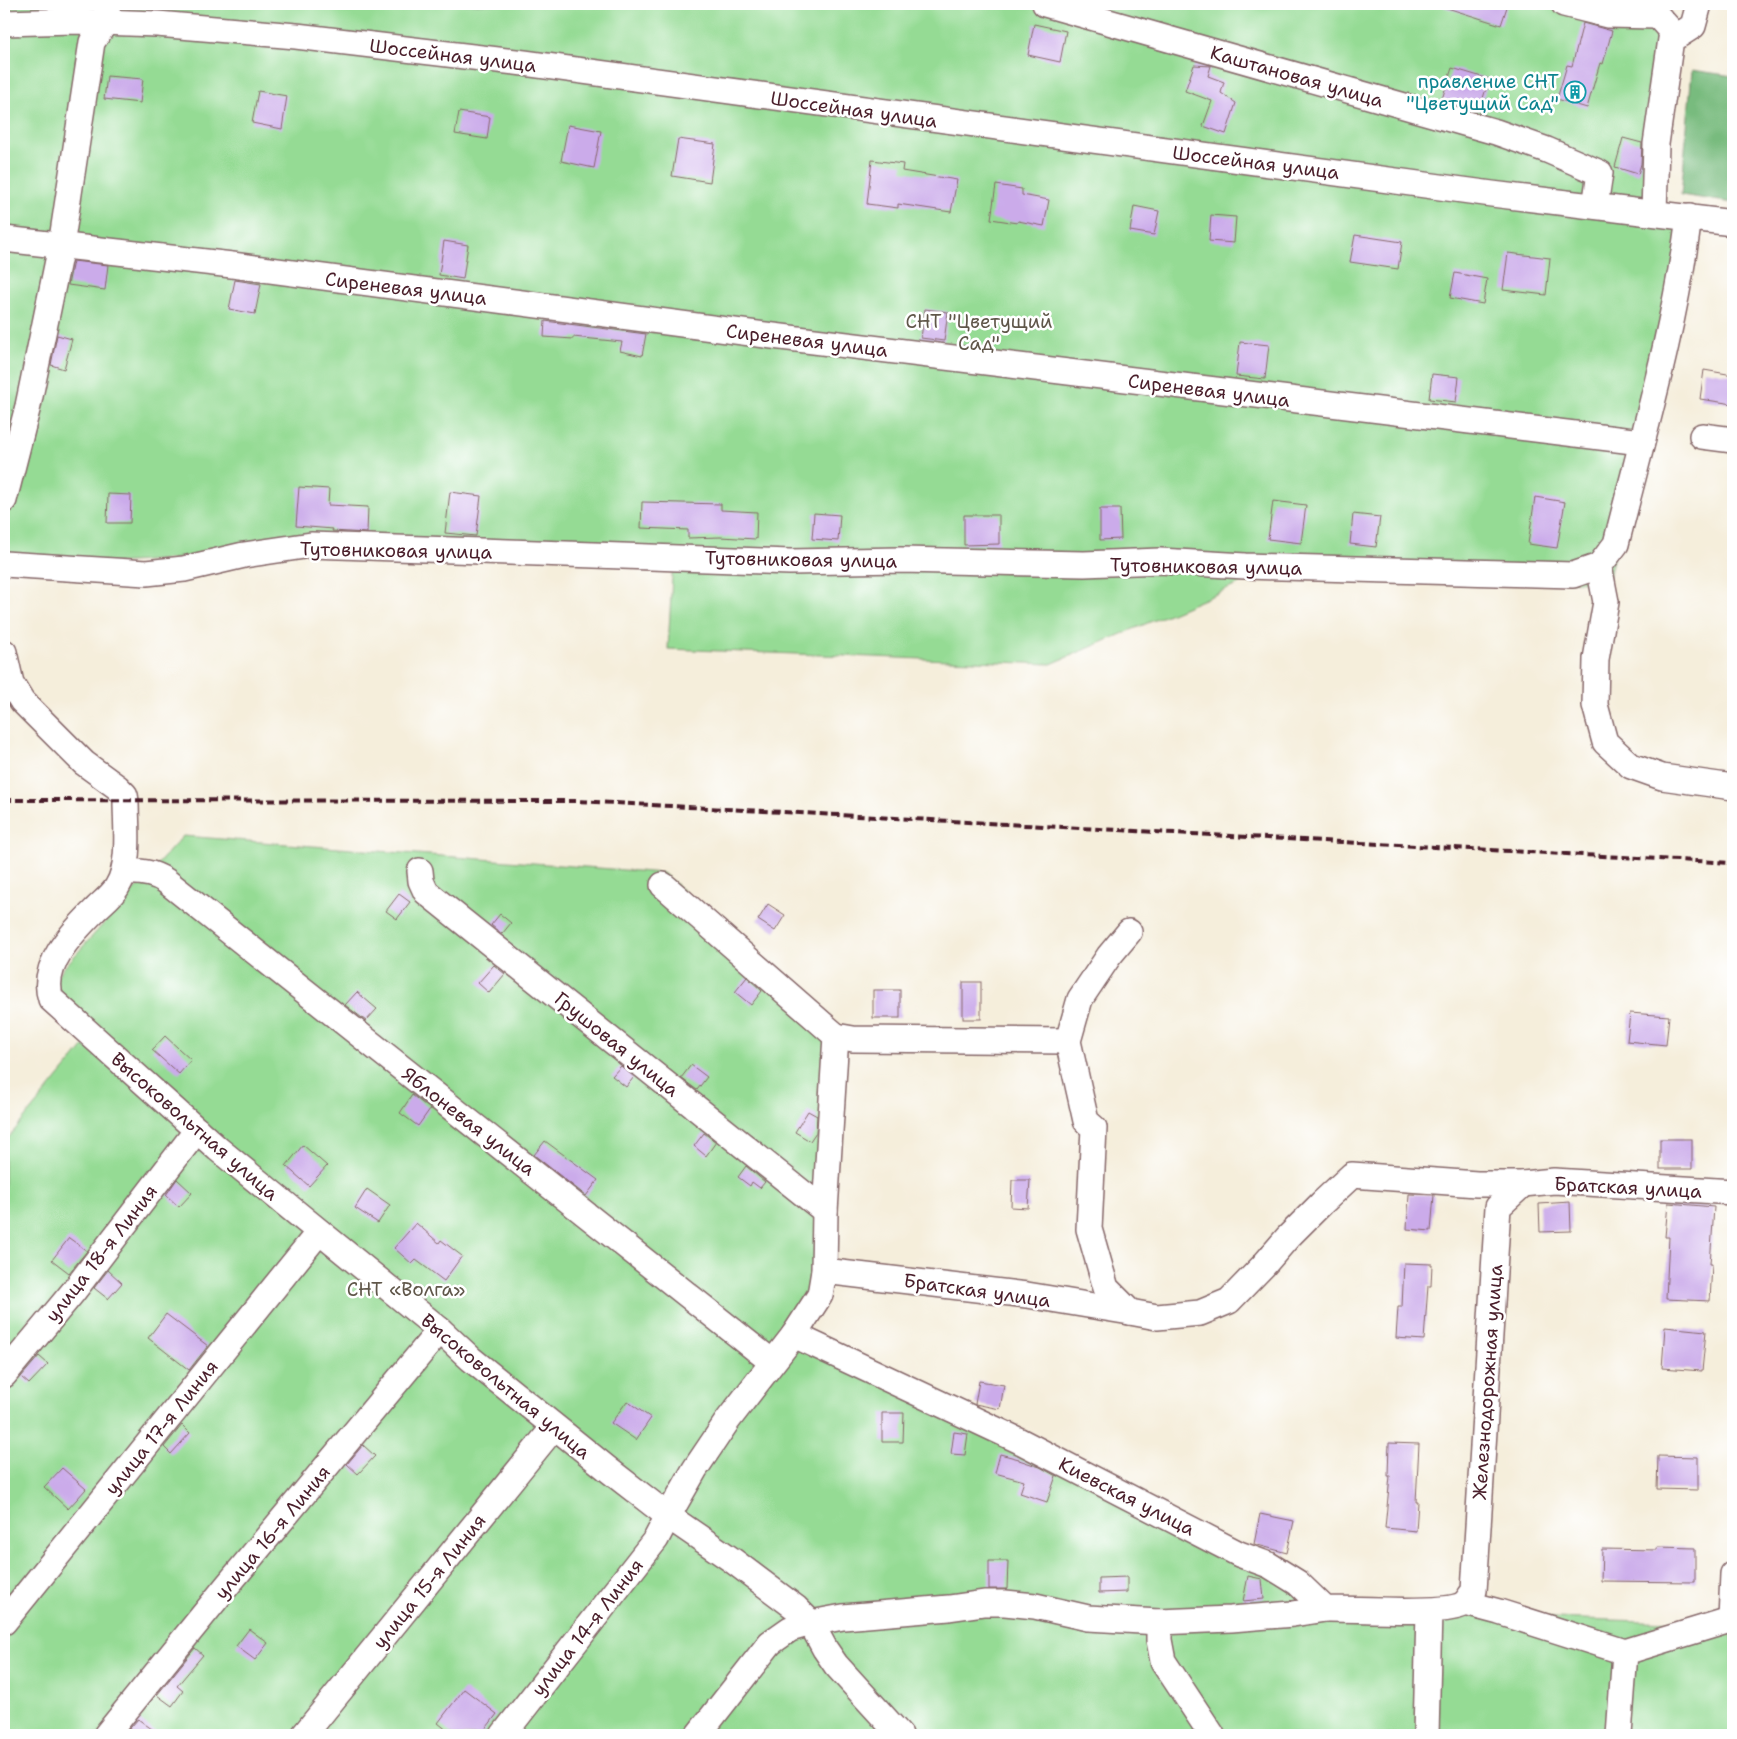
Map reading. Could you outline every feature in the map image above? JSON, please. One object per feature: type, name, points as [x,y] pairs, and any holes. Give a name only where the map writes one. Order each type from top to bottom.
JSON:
[{"type":"street","name":"Каштановая улица","points":[[1045,4],[1496,132],[1548,150],[1600,173],[1595,206]]},
{"type":"street","points":[[1564,4],[1608,15],[1658,17],[1679,35],[1693,26],[1700,4]]},
{"type":"street","name":"Шоссейная улица","points":[[4,24],[73,21],[107,13],[156,24],[296,36],[524,63],[1119,144],[1733,223]]},
{"type":"street","points":[[4,500],[28,406],[61,246],[92,42],[107,13]]},
{"type":"street","points":[[1654,213],[1658,17]]},
{"type":"street","points":[[1696,218],[1684,253],[1666,344],[1616,544],[1599,566],[1606,602],[1596,659],[1595,705],[1605,742],[1631,766],[1662,776],[1733,787]]},
{"type":"street","name":"Сиреневая улица","points":[[4,239],[242,267],[773,336],[1641,442]]},
{"type":"street","points":[[1702,436],[1733,440]]},
{"type":"street","name":"Тутовниковая улица","points":[[4,564],[146,573],[184,569],[244,555],[311,545],[790,562],[901,560],[1084,564],[1160,562],[1573,575],[1599,566]]},
{"type":"street","points":[[4,652],[11,683],[22,701],[84,763],[125,795],[124,872]]},
{"type":"street","name":"Яблоневая улица","points":[[124,872],[138,871],[157,875],[166,880],[772,1362]]},
{"type":"street","name":"Грушовая улица","points":[[420,871],[421,881],[426,892],[825,1211]]},
{"type":"street","name":"Высоковольтная улица","points":[[124,872],[117,888],[93,912],[60,952],[49,974],[48,991],[51,999],[197,1130],[440,1330],[471,1359],[554,1427],[668,1516],[784,1597],[811,1623],[836,1665],[900,1735]]},
{"type":"street","points":[[664,885],[836,1036],[853,1039],[1068,1041]]},
{"type":"street","points":[[1129,932],[1109,956],[1080,999],[1068,1041],[1086,1121],[1094,1128],[1089,1229],[1106,1288],[1130,1312]]},
{"type":"street","name":"улица 14-я Линия","points":[[503,1735],[656,1539],[695,1470],[728,1420],[794,1335],[820,1296],[824,1270],[825,1211],[836,1036]]},
{"type":"street","name":"улица 18-я Линия","points":[[4,1375],[73,1292],[197,1130]]},
{"type":"street","name":"Братская улица","points":[[824,1270],[1027,1296],[1157,1317],[1200,1313],[1229,1301],[1288,1237],[1352,1175],[1477,1184],[1522,1184],[1554,1181],[1733,1192]]},
{"type":"street","name":"Железнодорожная улица","points":[[1469,1597],[1498,1207],[1522,1184]]},
{"type":"street","name":"улица 17-я Линия","points":[[4,1622],[319,1232]]},
{"type":"street","name":"улица 16-я Линия","points":[[106,1735],[226,1587],[440,1330]]},
{"type":"street","name":"Киевская улица","points":[[794,1335],[1018,1440],[1239,1554],[1269,1565],[1298,1583],[1325,1609]]},
{"type":"street","name":"улица 15-я Линия","points":[[304,1735],[554,1427]]},
{"type":"street","points":[[698,1735],[770,1643],[790,1630],[811,1623],[843,1617],[949,1608],[984,1603],[1005,1603],[1035,1606],[1088,1618],[1158,1622],[1231,1620],[1325,1609],[1429,1611],[1449,1609],[1469,1597],[1499,1612],[1625,1652],[1732,1619],[1733,1574]]},
{"type":"street","points":[[1426,1735],[1429,1611]]},
{"type":"street","points":[[1158,1622],[1163,1661],[1212,1735]]},
{"type":"street","points":[[1619,1735],[1625,1652]]},
{"type":"green space","name":"СНТ \"Цветущий Сад\"","points":[[4,4],[1625,4],[1669,24],[1644,207],[1689,216],[1608,582],[1256,577],[1051,664],[668,649],[673,558],[319,550],[4,570]]},
{"type":"green space","points":[[1692,70],[1733,76],[1733,203],[1681,195]]},
{"type":"green space","name":"СНТ «Волга»","points":[[183,836],[663,873],[843,1031],[805,1340],[1342,1611],[1733,1624],[1733,1735],[4,1735],[4,1143],[89,1040],[40,994]]},
{"type":"building","points":[[1444,4],[1508,4],[1501,25],[1444,7]]},
{"type":"building","points":[[1583,23],[1612,31],[1603,64],[1600,63],[1587,108],[1557,99],[1567,65],[1572,66]]},
{"type":"building","points":[[1034,24],[1066,31],[1060,62],[1028,55]]},
{"type":"building","points":[[1194,65],[1211,66],[1208,76],[1224,82],[1221,93],[1236,103],[1226,134],[1203,126],[1212,101],[1185,91]]},
{"type":"building","points":[[1452,68],[1489,79],[1479,111],[1442,99]]},
{"type":"building","points":[[107,76],[143,79],[140,103],[104,99]]},
{"type":"building","points":[[258,91],[287,96],[282,129],[252,123]]},
{"type":"building","points":[[459,112],[490,117],[487,139],[455,134]]},
{"type":"building","points":[[568,125],[601,131],[594,168],[561,161]]},
{"type":"building","points":[[1623,138],[1642,143],[1641,164],[1638,174],[1615,167]]},
{"type":"building","points":[[678,139],[715,144],[710,182],[672,176]]},
{"type":"building","points":[[872,160],[903,164],[902,171],[957,180],[951,212],[898,204],[898,208],[867,204]]},
{"type":"building","points":[[996,185],[1022,189],[1022,195],[1049,200],[1044,226],[1018,221],[1017,223],[991,219]]},
{"type":"building","points":[[1134,206],[1159,211],[1154,235],[1130,231]]},
{"type":"building","points":[[1211,215],[1236,217],[1234,243],[1209,241]]},
{"type":"building","points":[[1355,235],[1402,242],[1398,269],[1350,262]]},
{"type":"building","points":[[444,241],[468,245],[463,279],[439,275]]},
{"type":"building","points":[[1508,253],[1550,258],[1546,295],[1503,290]]},
{"type":"building","points":[[73,261],[108,265],[105,290],[68,285]]},
{"type":"building","points":[[1455,273],[1487,279],[1483,304],[1450,298]]},
{"type":"building","points":[[235,280],[261,284],[255,314],[229,309]]},
{"type":"building","points":[[925,309],[948,312],[944,341],[921,338]]},
{"type":"building","points":[[545,321],[646,334],[642,356],[620,351],[622,342],[573,337],[573,339],[544,337]]},
{"type":"building","points":[[57,335],[72,339],[64,369],[51,365]]},
{"type":"building","points":[[1240,342],[1269,345],[1265,379],[1236,376]]},
{"type":"building","points":[[1704,370],[1733,375],[1733,404],[1700,399]]},
{"type":"building","points":[[1432,374],[1459,377],[1456,402],[1429,399]]},
{"type":"building","points":[[299,487],[329,489],[328,505],[368,507],[367,533],[296,526]]},
{"type":"building","points":[[450,492],[481,496],[476,536],[445,533]]},
{"type":"building","points":[[108,494],[131,495],[130,523],[107,523]]},
{"type":"building","points":[[1535,497],[1565,502],[1557,548],[1528,544]]},
{"type":"building","points":[[1273,501],[1306,505],[1301,543],[1268,539]]},
{"type":"building","points":[[642,502],[721,504],[721,510],[757,512],[756,539],[688,538],[688,530],[641,528]]},
{"type":"building","points":[[1100,509],[1120,509],[1121,539],[1100,540]]},
{"type":"building","points":[[814,513],[840,515],[838,541],[812,539]]},
{"type":"building","points":[[1353,514],[1380,517],[1376,547],[1350,544]]},
{"type":"building","points":[[964,515],[999,515],[999,544],[964,545]]},
{"type":"building","points":[[399,894],[410,902],[397,919],[386,911]]},
{"type":"building","points":[[768,904],[785,915],[775,931],[758,920]]},
{"type":"building","points":[[500,914],[511,923],[502,934],[491,925]]},
{"type":"building","points":[[494,965],[505,974],[489,993],[478,983]]},
{"type":"building","points":[[747,977],[762,991],[751,1005],[735,992]]},
{"type":"building","points":[[963,982],[981,982],[981,1019],[963,1019]]},
{"type":"building","points":[[873,990],[900,990],[900,1018],[873,1018]]},
{"type":"building","points":[[357,992],[377,1009],[366,1021],[345,1005]]},
{"type":"building","points":[[1630,1013],[1669,1016],[1666,1045],[1627,1041]]},
{"type":"building","points":[[165,1036],[191,1060],[179,1074],[152,1050]]},
{"type":"building","points":[[691,1065],[707,1077],[697,1090],[681,1078]]},
{"type":"building","points":[[621,1066],[634,1077],[626,1087],[612,1076]]},
{"type":"building","points":[[412,1095],[430,1109],[418,1126],[400,1113]]},
{"type":"building","points":[[808,1111],[817,1116],[816,1132],[810,1141],[795,1132]]},
{"type":"building","points":[[704,1133],[716,1142],[706,1156],[694,1146]]},
{"type":"building","points":[[1660,1139],[1692,1139],[1692,1169],[1660,1169]]},
{"type":"building","points":[[545,1141],[598,1180],[586,1196],[534,1155]]},
{"type":"building","points":[[303,1145],[327,1166],[309,1186],[286,1166]]},
{"type":"building","points":[[746,1166],[765,1182],[760,1188],[752,1182],[750,1186],[738,1177]]},
{"type":"building","points":[[177,1179],[192,1193],[179,1207],[166,1195]]},
{"type":"building","points":[[1012,1180],[1030,1180],[1028,1208],[1011,1207]]},
{"type":"building","points":[[367,1189],[390,1205],[378,1223],[355,1208]]},
{"type":"building","points":[[1409,1194],[1434,1195],[1431,1231],[1407,1229]]},
{"type":"building","points":[[1570,1202],[1571,1231],[1540,1232],[1539,1204]]},
{"type":"building","points":[[1668,1203],[1714,1207],[1710,1264],[1712,1264],[1710,1301],[1666,1299],[1669,1237],[1665,1237]]},
{"type":"building","points":[[416,1223],[439,1243],[441,1240],[462,1256],[444,1281],[416,1260],[412,1264],[394,1248]]},
{"type":"building","points":[[69,1238],[87,1251],[69,1273],[52,1260]]},
{"type":"building","points":[[1404,1263],[1432,1264],[1431,1286],[1428,1286],[1424,1340],[1396,1338],[1398,1307],[1402,1307]]},
{"type":"building","points":[[108,1270],[122,1283],[108,1299],[94,1288]]},
{"type":"building","points":[[166,1314],[208,1346],[189,1370],[148,1338]]},
{"type":"building","points":[[1665,1327],[1706,1331],[1702,1371],[1662,1368]]},
{"type":"building","points":[[39,1356],[48,1364],[29,1384],[21,1377]]},
{"type":"building","points":[[979,1381],[1004,1385],[1000,1409],[975,1404]]},
{"type":"building","points":[[627,1401],[651,1418],[636,1440],[611,1423]]},
{"type":"building","points":[[882,1413],[904,1413],[903,1442],[882,1442]]},
{"type":"building","points":[[182,1425],[190,1433],[171,1454],[164,1447]]},
{"type":"building","points":[[954,1432],[968,1434],[965,1455],[951,1454]]},
{"type":"building","points":[[1389,1443],[1419,1444],[1416,1531],[1385,1528],[1390,1476],[1388,1476]]},
{"type":"building","points":[[363,1445],[375,1456],[358,1474],[347,1464]]},
{"type":"building","points":[[1000,1454],[1040,1467],[1056,1476],[1047,1502],[1020,1493],[1024,1481],[995,1473]]},
{"type":"building","points":[[1658,1456],[1698,1457],[1698,1490],[1657,1489]]},
{"type":"building","points":[[62,1468],[86,1489],[68,1509],[44,1487]]},
{"type":"building","points":[[1260,1514],[1294,1521],[1287,1553],[1254,1544]]},
{"type":"building","points":[[1657,1547],[1695,1548],[1695,1582],[1601,1581],[1602,1549],[1657,1550]]},
{"type":"building","points":[[989,1561],[1008,1561],[1007,1589],[989,1589]]},
{"type":"building","points":[[1248,1576],[1262,1579],[1264,1599],[1243,1601]]},
{"type":"building","points":[[1127,1577],[1127,1592],[1099,1593],[1099,1578]]},
{"type":"building","points":[[249,1629],[268,1643],[255,1660],[236,1646]]},
{"type":"building","points":[[195,1648],[203,1655],[177,1686],[183,1691],[172,1706],[157,1695]]},
{"type":"building","points":[[464,1689],[497,1714],[481,1735],[453,1735],[438,1723]]},
{"type":"building","points":[[138,1719],[160,1735],[124,1735]]},
{"type":"railway","points":[[4,800],[577,801],[1733,863]]},
{"type":"place","name":"правление СНТ \"Цветущий Сад\"","points":[[1575,92]]}]
